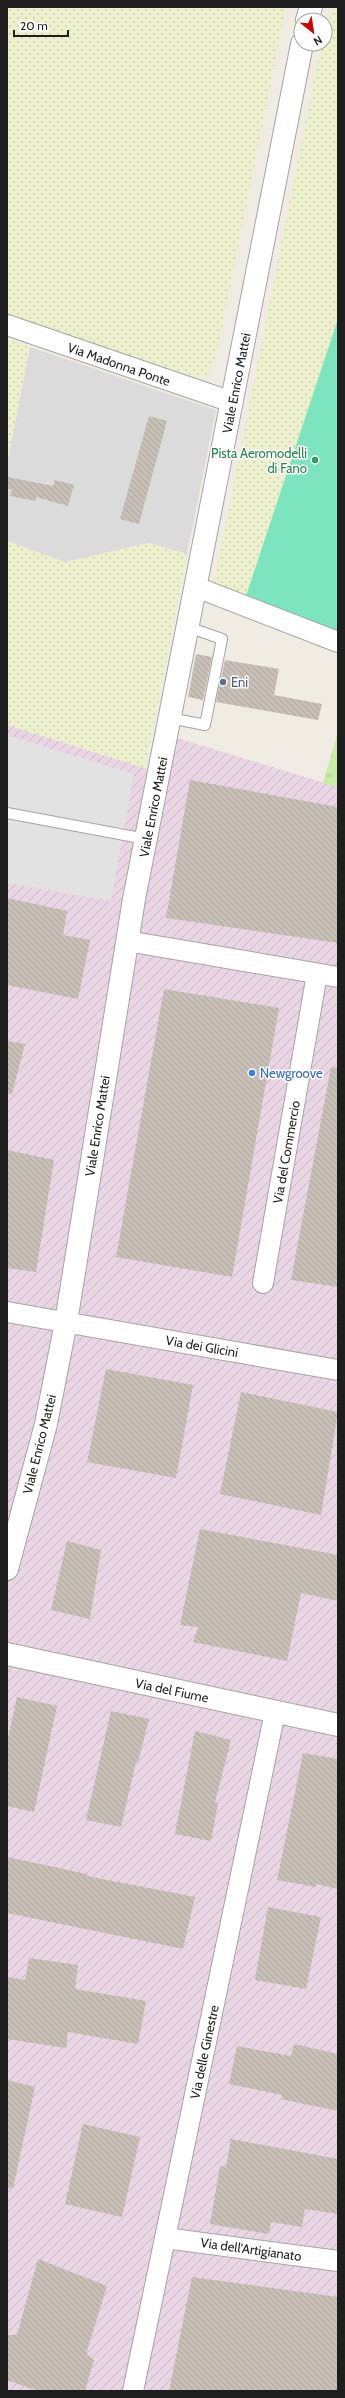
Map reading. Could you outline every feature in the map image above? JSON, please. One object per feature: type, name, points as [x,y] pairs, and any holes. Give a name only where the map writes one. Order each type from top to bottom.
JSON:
[{"type":"street","name":"Viale Enrico Mattei","points":[[7,1570],[46,1424],[66,1322],[127,940],[300,52]]},
{"type":"street","name":"Via Madonna Ponte","points":[[7,325],[232,402]]},
{"type":"street","points":[[196,587],[338,642]]},
{"type":"street","points":[[127,940],[338,977]]},
{"type":"street","name":"Via del Commercio","points":[[263,1283],[317,974]]},
{"type":"street","name":"Via dei Glicini","points":[[7,1312],[338,1370]]},
{"type":"street","name":"Via del Fiume","points":[[7,1654],[338,1725]]},
{"type":"street","name":"Via delle Ginestre","points":[[133,2391],[275,1712]]},
{"type":"street","name":"Via dell'Artigianato","points":[[165,2238],[338,2261]]},
{"type":"lane","points":[[170,718],[205,725],[222,639],[188,627]]},
{"type":"lane","points":[[7,813],[146,839]]},
{"type":"shaded area","points":[[30,347],[216,410],[187,554],[149,543],[65,562],[7,541],[7,464]]},
{"type":"shaded area","points":[[7,725],[145,768],[169,773],[177,738],[338,787],[338,2391],[7,2391]]},
{"type":"shaded area","points":[[7,735],[134,774],[111,901],[7,883]]},
{"type":"green space","points":[[7,7],[286,7],[215,363],[206,375],[195,379],[7,316]]},
{"type":"green space","points":[[335,7],[338,7],[338,638],[213,589],[319,52],[333,52],[333,12]]},
{"type":"green space","name":"Pista Aeromodelli di Fano","points":[[338,319],[338,638],[244,602]]},
{"type":"green space","points":[[7,339],[30,347],[7,464]]},
{"type":"green space","points":[[7,541],[65,562],[149,543],[187,554],[145,768],[7,725]]},
{"type":"green space","points":[[338,732],[338,787],[323,783]]},
{"type":"building","points":[[149,416],[167,421],[139,524],[120,519]]},
{"type":"building","points":[[8,477],[53,486],[55,480],[74,485],[68,506],[36,497],[36,501],[10,496],[12,490],[7,488]]},
{"type":"building","points":[[196,654],[212,657],[203,700],[188,697]]},
{"type":"building","points":[[225,660],[279,669],[274,695],[322,704],[318,720],[216,702]]},
{"type":"building","points":[[190,780],[338,807],[338,943],[166,918]]},
{"type":"building","points":[[7,898],[67,911],[63,935],[90,940],[78,999],[7,985]]},
{"type":"building","points":[[164,989],[279,1008],[232,1277],[116,1257]]},
{"type":"building","points":[[7,1041],[25,1044],[12,1094],[7,1094]]},
{"type":"building","points":[[331,1067],[338,1068],[338,1287],[291,1280]]},
{"type":"building","points":[[7,1150],[54,1160],[36,1272],[7,1268]]},
{"type":"building","points":[[106,1369],[193,1385],[176,1478],[87,1462]]},
{"type":"building","points":[[241,1392],[338,1412],[321,1515],[220,1494]]},
{"type":"building","points":[[200,1529],[338,1555],[338,1601],[301,1593],[287,1661],[193,1642],[198,1627],[180,1625]]},
{"type":"building","points":[[67,1541],[101,1550],[90,1619],[51,1610]]},
{"type":"building","points":[[17,1697],[57,1706],[34,1812],[7,1806],[7,1742]]},
{"type":"building","points":[[111,1711],[149,1719],[138,1762],[136,1762],[121,1827],[86,1820]]},
{"type":"building","points":[[195,1731],[231,1740],[215,1802],[218,1803],[211,1841],[175,1834]]},
{"type":"building","points":[[303,1753],[338,1759],[338,1889],[316,1884],[316,1887],[277,1880]]},
{"type":"building","points":[[7,1857],[87,1874],[87,1876],[195,1897],[183,1949],[7,1913]]},
{"type":"building","points":[[268,1907],[321,1917],[306,1989],[255,1980]]},
{"type":"building","points":[[29,1958],[78,1965],[75,1989],[146,2001],[138,2044],[68,2032],[66,2048],[7,2039],[7,1977],[25,1980]]},
{"type":"building","points":[[294,2044],[338,2054],[338,2111],[281,2099],[282,2095],[229,2084],[237,2046],[291,2056]]},
{"type":"building","points":[[7,2080],[35,2087],[13,2188],[7,2187]]},
{"type":"building","points":[[83,2124],[140,2137],[122,2217],[65,2204]]},
{"type":"building","points":[[231,2139],[338,2159],[338,2214],[305,2209],[302,2227],[271,2222],[269,2234],[210,2224],[220,2166],[226,2167]]},
{"type":"building","points":[[38,2259],[107,2286],[86,2354],[94,2360],[85,2391],[38,2391],[7,2380],[7,2335],[17,2335]]},
{"type":"building","points":[[192,2277],[338,2297],[338,2391],[169,2391]]},
{"type":"place","name":"Pista Aeromodelli di Fano","points":[[315,460]]},
{"type":"place","name":"Eni","points":[[223,682]]},
{"type":"place","name":"Newgroove","points":[[252,1073]]}]
